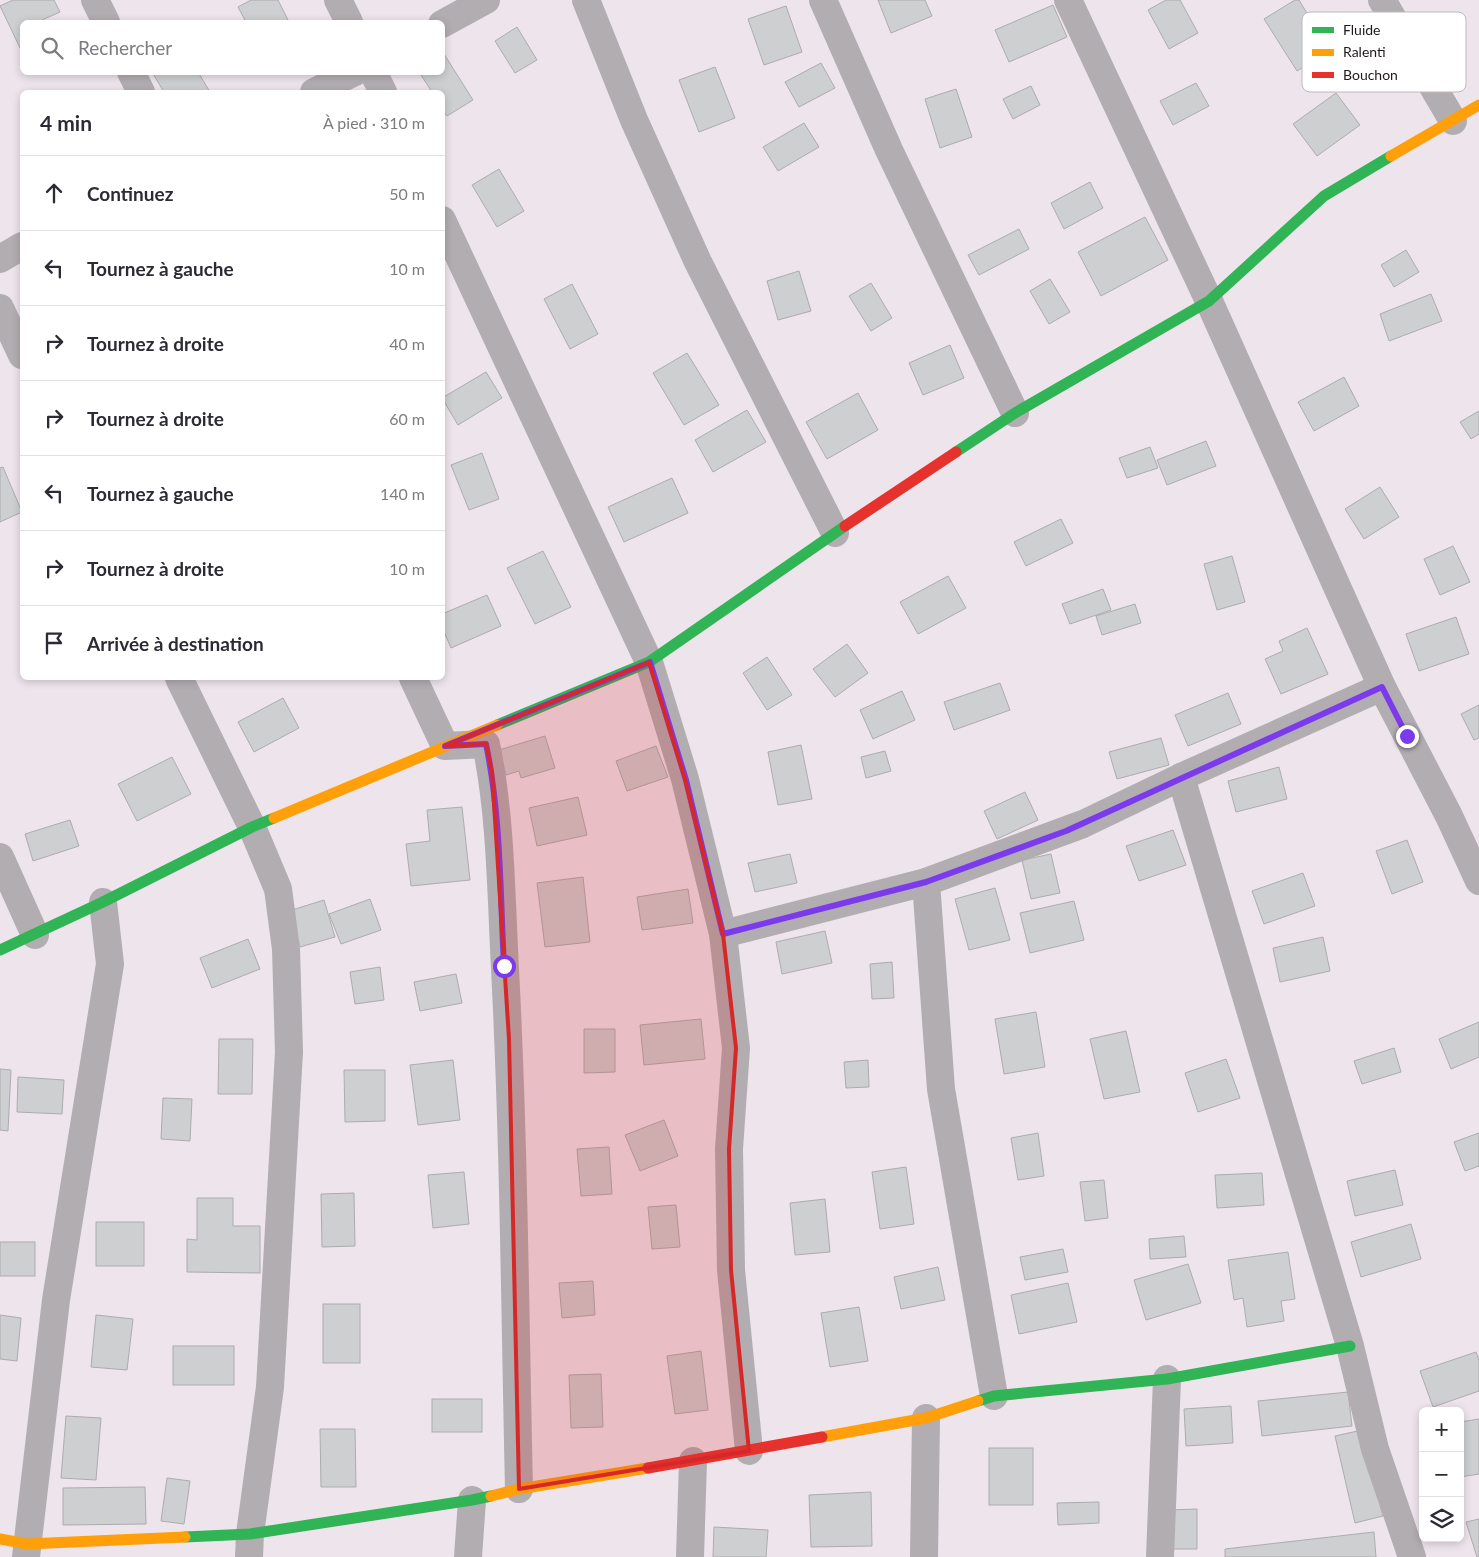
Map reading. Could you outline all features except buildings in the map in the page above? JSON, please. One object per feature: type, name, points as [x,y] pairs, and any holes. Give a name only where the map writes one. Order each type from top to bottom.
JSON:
[{"type":"street","points":[[95,0],[105,20]]},
{"type":"street","points":[[338,0],[348,20]]},
{"type":"street","points":[[445,22],[486,0]]},
{"type":"street","points":[[586,0],[634,120],[698,262],[835,533]]},
{"type":"street","points":[[823,0],[889,150],[1015,414]]},
{"type":"street","points":[[1068,0],[1209,301],[1382,687],[1449,816],[1479,882]]},
{"type":"street","points":[[1382,0],[1389,12]]},
{"type":"street","points":[[134,75],[141,90]]},
{"type":"street","points":[[318,90],[349,75]]},
{"type":"street","points":[[374,75],[382,90]]},
{"type":"street","points":[[1436,92],[1453,121]]},
{"type":"street","points":[[0,950],[103,902],[252,827],[650,662],[835,533],[1015,414],[1209,301],[1324,196],[1479,105]]},
{"type":"street","points":[[445,226],[650,662],[686,780],[723,934],[736,1048],[729,1149],[731,1270],[749,1451]]},
{"type":"street","points":[[0,259],[20,247]]},
{"type":"street","points":[[0,308],[20,351]]},
{"type":"street","points":[[180,680],[252,827],[278,889],[286,949],[289,1052],[270,1387],[249,1545]]},
{"type":"street","points":[[414,680],[445,746]]},
{"type":"street","points":[[723,934],[926,882],[1083,824],[1181,777],[1382,687]]},
{"type":"street","points":[[445,746],[486,744],[492,772],[497,829],[508,1039],[519,1489]]},
{"type":"street","points":[[1181,777],[1350,1346],[1375,1449],[1412,1557]]},
{"type":"street","points":[[0,857],[34,935]]},
{"type":"street","points":[[926,882],[941,1089],[994,1396]]},
{"type":"street","points":[[26,1551],[56,1300],[110,964],[103,902]]},
{"type":"street","points":[[0,1539],[26,1551],[249,1545],[519,1489],[693,1461],[926,1418],[994,1396],[1167,1379],[1350,1346]]},
{"type":"street","points":[[1160,1557],[1167,1379]]},
{"type":"street","points":[[924,1557],[926,1418]]},
{"type":"street","points":[[690,1557],[693,1461]]},
{"type":"street","points":[[468,1557],[472,1500]]},
{"type":"highlighted area","points":[[649,662],[685,779],[723,934],[736,1048],[729,1149],[731,1270],[749,1451],[519,1489],[509,1039],[492,772],[486,744],[445,746]]},
{"type":"traffic: fast","points":[[956,452],[1015,413],[1209,301],[1324,196],[1391,156]]},
{"type":"traffic: fast","points":[[497,725],[649,662],[845,526]]},
{"type":"traffic: fast","points":[[0,950],[274,818]]},
{"type":"traffic: fast","points":[[978,1401],[994,1396],[1167,1379],[1350,1346]]},
{"type":"traffic: fast","points":[[185,1537],[250,1534],[491,1496]]},
{"type":"traffic: slow","points":[[1391,156],[1479,105]]},
{"type":"traffic: slow","points":[[274,818],[497,725]]},
{"type":"traffic: slow","points":[[822,1437],[926,1418],[978,1401]]},
{"type":"traffic: slow","points":[[491,1496],[519,1489],[648,1468]]},
{"type":"traffic: slow","points":[[0,1539],[27,1544],[185,1537]]},
{"type":"traffic: jam","points":[[845,526],[956,452]]},
{"type":"traffic: jam","points":[[648,1468],[822,1437]]},
{"type":"route","points":[[504,966],[496,819],[492,772],[486,744],[445,746],[650,662],[686,780],[723,934],[926,882],[1066,831],[1382,687],[1407,736]]}]
